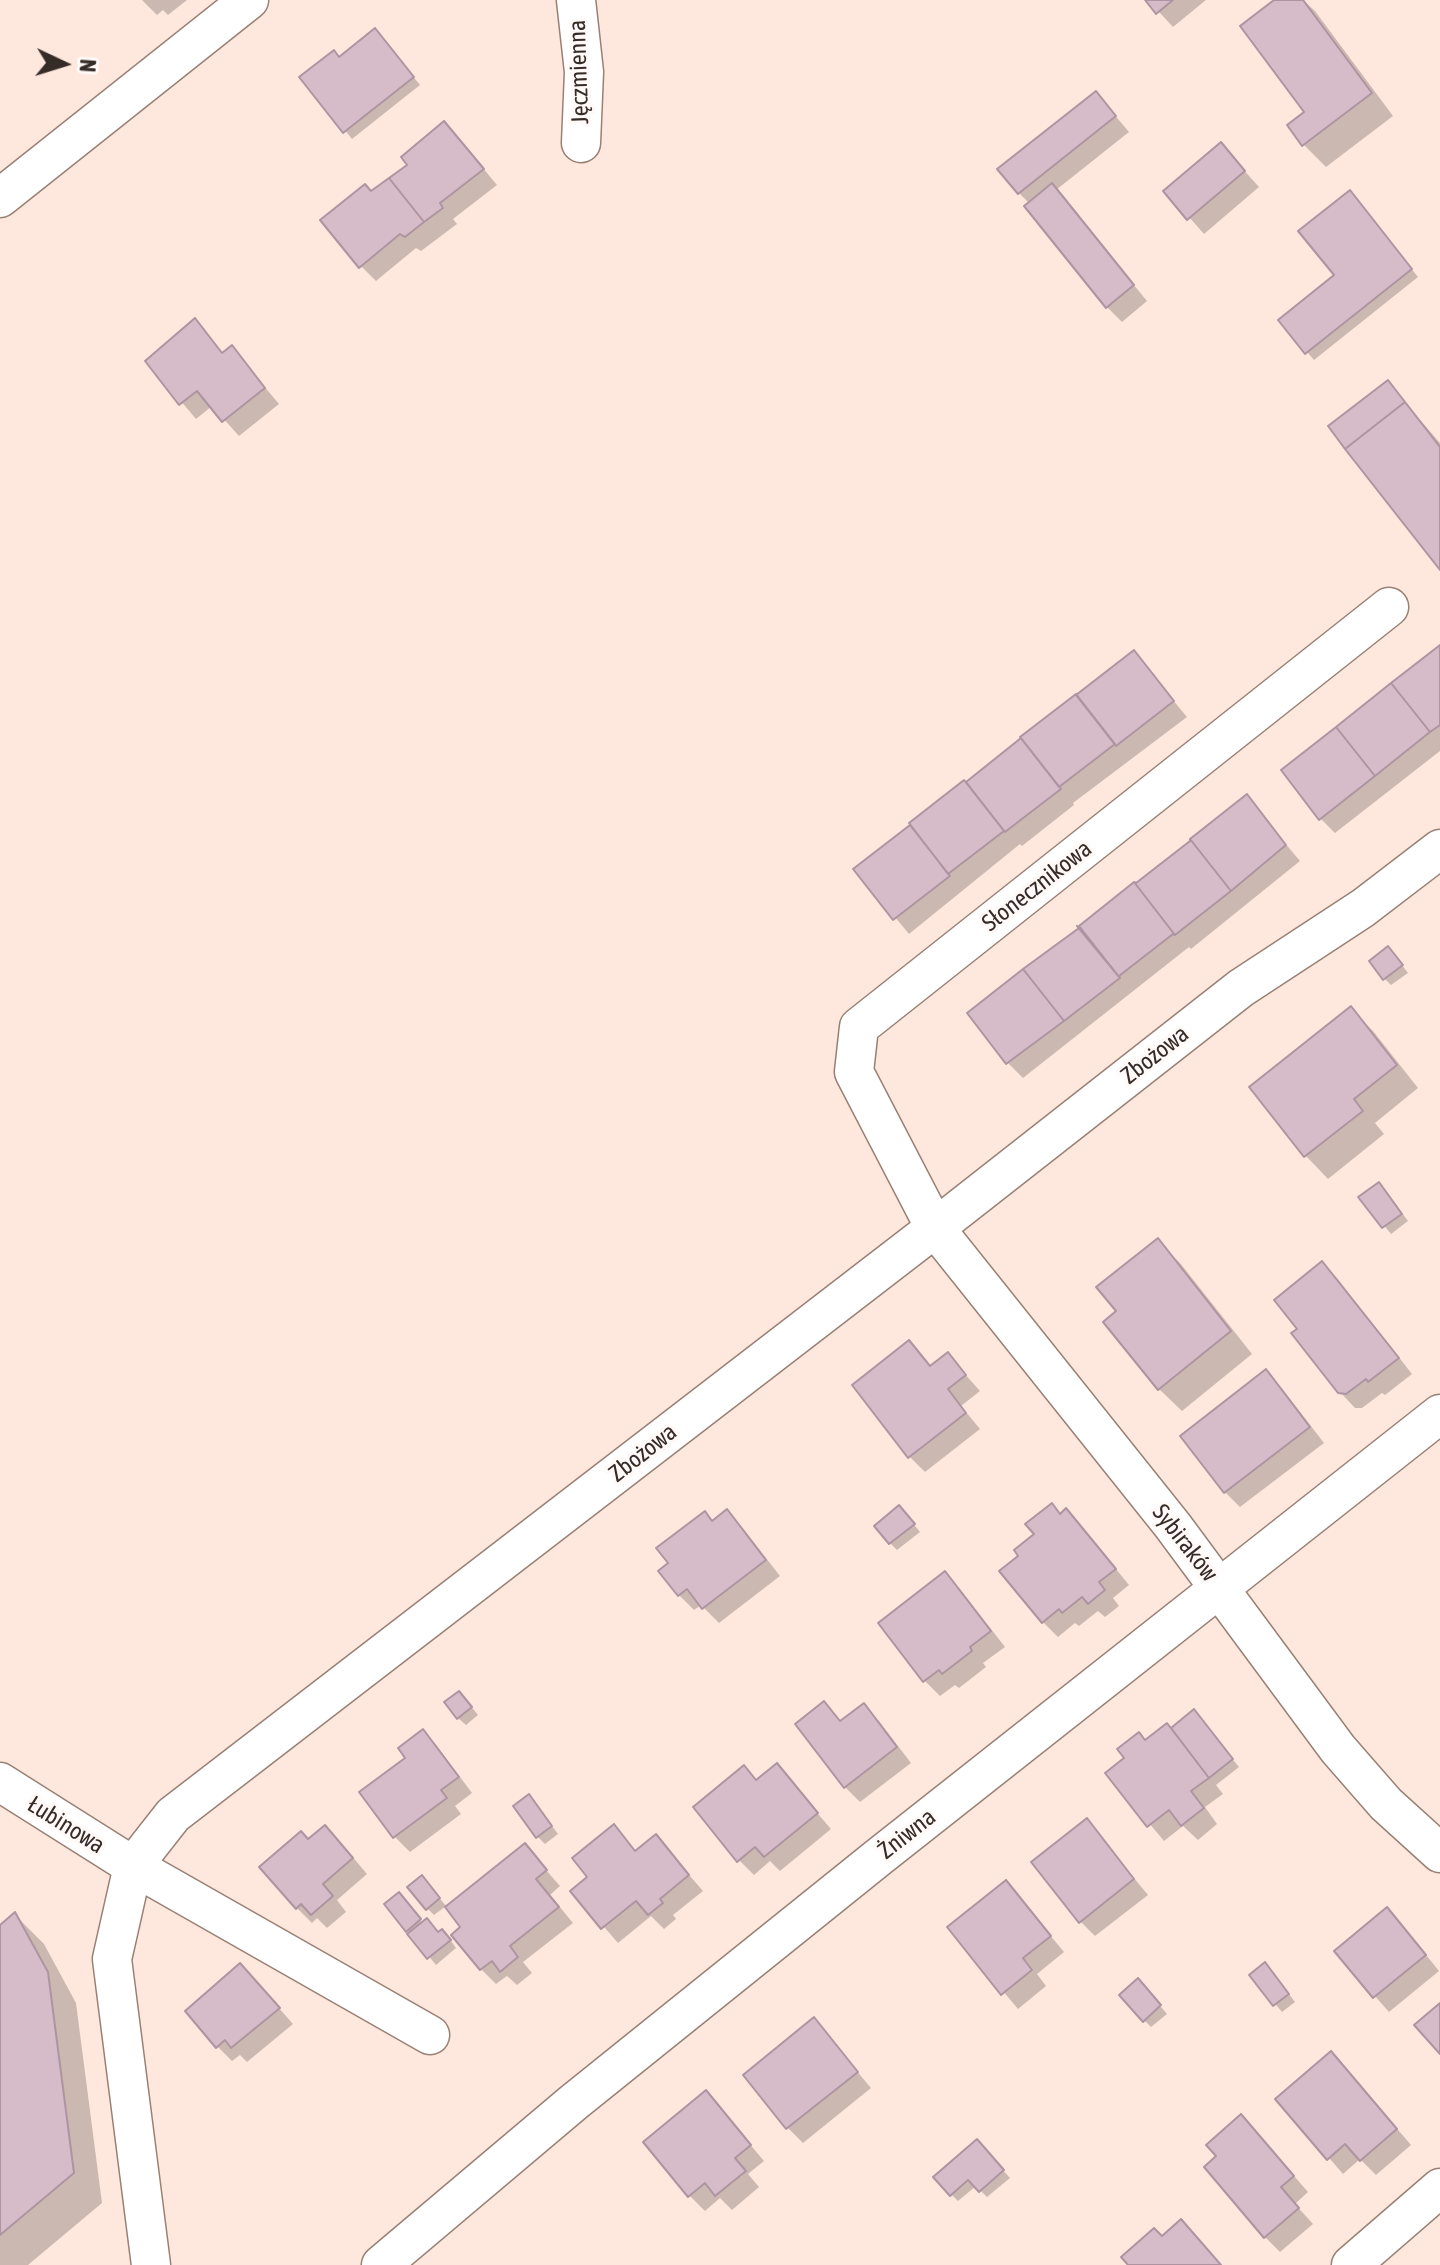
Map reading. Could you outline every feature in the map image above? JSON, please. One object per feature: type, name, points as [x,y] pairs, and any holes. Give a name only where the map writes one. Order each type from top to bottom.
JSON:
[{"type":"street","points":[[0,198],[249,0]]},
{"type":"street","name":"Jęczmienna","points":[[576,0],[584,72],[581,143]]},
{"type":"street","name":"Słonecznikowa","points":[[935,1228],[854,1072],[859,1027],[1389,607]]},
{"type":"street","name":"Zbożowa","points":[[133,1866],[173,1815],[935,1228],[1241,988],[1363,908],[1440,849]]},
{"type":"street","name":"Sybiraków","points":[[935,1228],[1219,1587],[1338,1749],[1386,1804],[1440,1853]]},
{"type":"street","name":"Żniwna","points":[[381,2265],[574,2102],[1440,1414]]},
{"type":"street","name":"Łubinowa","points":[[0,1782],[133,1866]]},
{"type":"street","points":[[151,2265],[112,1959],[133,1866],[430,2035]]},
{"type":"street","points":[[1351,2265],[1440,2188]]},
{"type":"building","points":[[1145,0],[1173,0],[1156,14]]},
{"type":"building","points":[[1274,0],[1303,0],[1372,93],[1302,146],[1287,125],[1304,112],[1240,26]]},
{"type":"building","points":[[375,28],[414,77],[343,133],[299,77],[334,50],[339,57]]},
{"type":"building","points":[[1096,91],[1116,116],[1018,194],[997,169]]},
{"type":"building","points":[[444,121],[484,169],[440,203],[443,208],[424,222],[389,178],[407,165],[401,157]]},
{"type":"building","points":[[1221,142],[1245,171],[1187,220],[1163,191]]},
{"type":"building","points":[[389,178],[424,222],[405,237],[400,234],[359,268],[320,220],[365,184],[371,191]]},
{"type":"building","points":[[1052,183],[1134,285],[1106,308],[1024,206]]},
{"type":"building","points":[[1350,190],[1412,269],[1305,354],[1278,320],[1334,275],[1298,231]]},
{"type":"building","points":[[195,318],[222,353],[232,345],[265,388],[222,422],[197,391],[179,405],[145,361]]},
{"type":"building","points":[[1388,380],[1405,402],[1345,449],[1328,426]]},
{"type":"building","points":[[1405,402],[1440,447],[1440,570],[1345,449]]},
{"type":"building","points":[[1440,645],[1440,725],[1430,732],[1391,683]]},
{"type":"building","points":[[1134,650],[1174,701],[1116,746],[1076,695]]},
{"type":"building","points":[[1391,683],[1430,732],[1375,776],[1336,727]]},
{"type":"building","points":[[1076,694],[1115,744],[1059,787],[1020,737]]},
{"type":"building","points":[[1336,727],[1375,776],[1319,820],[1281,770]]},
{"type":"building","points":[[1021,738],[1061,789],[1005,832],[966,782]]},
{"type":"building","points":[[964,780],[1004,831],[948,874],[909,823]]},
{"type":"building","points":[[1247,794],[1286,845],[1231,891],[1190,839]]},
{"type":"building","points":[[910,825],[950,876],[893,920],[853,869]]},
{"type":"building","points":[[1190,839],[1231,891],[1175,935],[1134,882]]},
{"type":"building","points":[[1134,882],[1175,935],[1120,978],[1079,926]]},
{"type":"building","points":[[1079,928],[1120,978],[1064,1021],[1023,969]]},
{"type":"building","points":[[1388,946],[1403,965],[1383,980],[1369,961]]},
{"type":"building","points":[[1023,969],[1064,1021],[1006,1064],[967,1013]]},
{"type":"building","points":[[1351,1006],[1397,1065],[1354,1099],[1363,1111],[1304,1157],[1249,1087]]},
{"type":"building","points":[[1379,1182],[1402,1214],[1382,1228],[1358,1197]]},
{"type":"building","points":[[1158,1238],[1231,1331],[1158,1390],[1103,1322],[1116,1311],[1096,1287]]},
{"type":"building","points":[[1322,1261],[1399,1358],[1368,1382],[1366,1379],[1346,1394],[1338,1393],[1291,1333],[1297,1329],[1274,1300]]},
{"type":"building","points":[[909,1340],[930,1366],[948,1352],[966,1375],[948,1389],[966,1413],[908,1458],[852,1385]]},
{"type":"building","points":[[1266,1369],[1310,1427],[1224,1493],[1180,1436]]},
{"type":"building","points":[[1052,1503],[1060,1514],[1066,1508],[1116,1569],[1099,1582],[1105,1590],[1088,1604],[1082,1597],[1062,1613],[1059,1609],[1042,1623],[999,1571],[1018,1556],[1014,1550],[1034,1534],[1025,1524]]},
{"type":"building","points":[[899,1505],[915,1524],[889,1544],[874,1526]]},
{"type":"building","points":[[727,1509],[766,1560],[702,1609],[687,1589],[678,1596],[658,1571],[668,1563],[656,1548],[705,1511],[712,1521]]},
{"type":"building","points":[[945,1571],[991,1631],[970,1647],[972,1651],[942,1674],[939,1670],[923,1682],[878,1623]]},
{"type":"building","points":[[459,1691],[472,1707],[457,1719],[444,1702]]},
{"type":"building","points":[[824,1701],[840,1721],[864,1703],[897,1747],[844,1788],[795,1724]]},
{"type":"building","points":[[1194,1709],[1233,1759],[1209,1778],[1171,1728]]},
{"type":"building","points":[[1167,1723],[1209,1778],[1191,1791],[1204,1808],[1181,1826],[1169,1810],[1147,1827],[1105,1773],[1124,1758],[1117,1749],[1139,1732],[1145,1740]]},
{"type":"building","points":[[423,1729],[459,1777],[441,1790],[447,1798],[393,1838],[359,1792],[405,1758],[398,1748]]},
{"type":"building","points":[[777,1763],[818,1813],[764,1857],[755,1847],[737,1862],[693,1807],[744,1765],[756,1780]]},
{"type":"building","points":[[529,1794],[552,1826],[536,1838],[513,1806]]},
{"type":"building","points":[[1087,1818],[1134,1879],[1079,1923],[1031,1862]]},
{"type":"building","points":[[614,1824],[635,1851],[656,1834],[689,1875],[660,1899],[663,1903],[648,1915],[636,1901],[601,1929],[570,1891],[587,1877],[572,1858]]},
{"type":"building","points":[[325,1825],[353,1858],[323,1884],[333,1896],[311,1915],[301,1904],[296,1909],[259,1867],[301,1831],[308,1839]]},
{"type":"building","points":[[525,1843],[547,1870],[536,1879],[559,1907],[510,1946],[518,1957],[500,1972],[492,1961],[480,1970],[451,1935],[460,1927],[445,1907]]},
{"type":"building","points":[[422,1875],[440,1898],[426,1910],[407,1887]]},
{"type":"building","points":[[1006,1880],[1051,1936],[1023,1958],[1032,1970],[1001,1995],[947,1927]]},
{"type":"building","points":[[399,1892],[421,1919],[406,1932],[384,1904]]},
{"type":"building","points":[[1387,1907],[1426,1955],[1373,1998],[1334,1951]]},
{"type":"building","points":[[15,1912],[48,1972],[74,2173],[0,2235],[0,1925]]},
{"type":"building","points":[[427,1918],[438,1932],[442,1929],[451,1940],[427,1959],[407,1934]]},
{"type":"building","points":[[1265,1962],[1289,1994],[1273,2006],[1249,1975]]},
{"type":"building","points":[[240,1963],[280,2008],[231,2048],[225,2040],[216,2048],[185,2011]]},
{"type":"building","points":[[1138,1978],[1161,2005],[1143,2022],[1119,1995]]},
{"type":"building","points":[[1440,2003],[1440,2054],[1414,2025]]},
{"type":"building","points":[[814,2017],[858,2072],[786,2129],[743,2075]]},
{"type":"building","points":[[1331,2051],[1397,2129],[1360,2161],[1345,2144],[1327,2160],[1275,2099]]},
{"type":"building","points":[[706,2090],[751,2145],[735,2158],[746,2171],[715,2196],[705,2183],[688,2197],[643,2142]]},
{"type":"building","points":[[1241,2114],[1294,2176],[1281,2187],[1299,2208],[1264,2238],[1204,2167],[1216,2156],[1206,2145]]},
{"type":"building","points":[[977,2139],[1004,2170],[979,2192],[968,2180],[950,2196],[933,2177]]},
{"type":"building","points":[[1181,2219],[1221,2265],[1128,2265],[1121,2257],[1154,2228],[1162,2236]]}]
